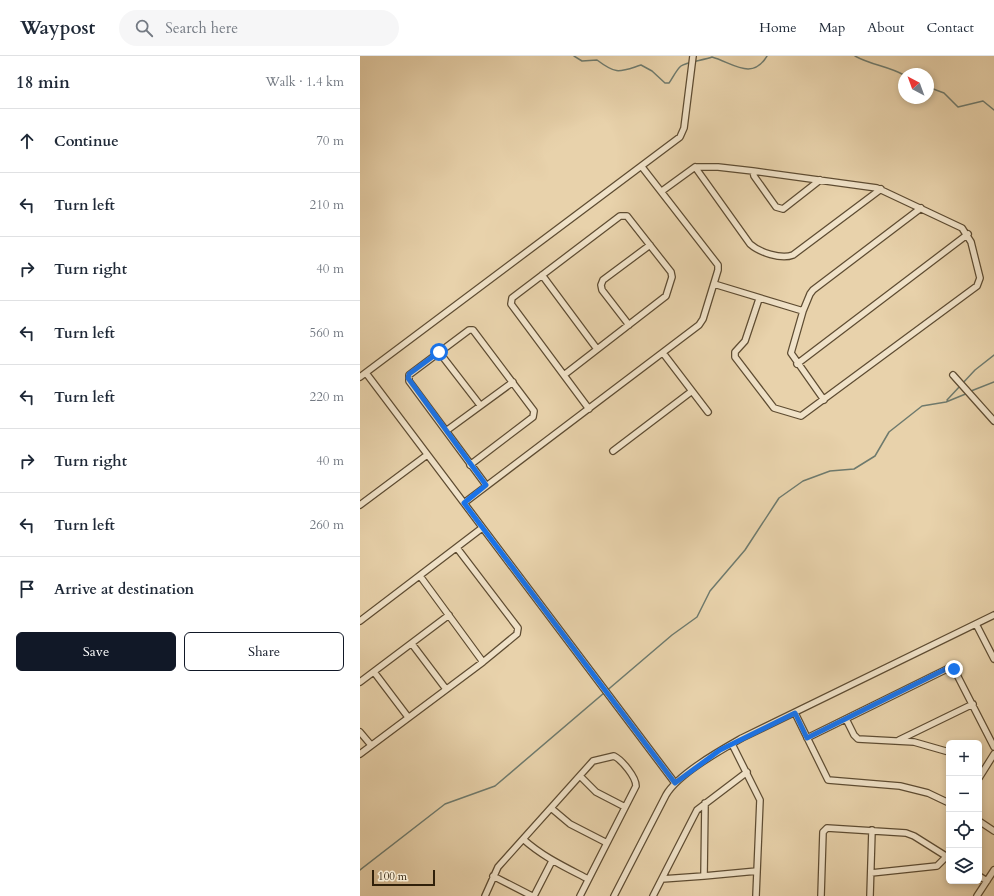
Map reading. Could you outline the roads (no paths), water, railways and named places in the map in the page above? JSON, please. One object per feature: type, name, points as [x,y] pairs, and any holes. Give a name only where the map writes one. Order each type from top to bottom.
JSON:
[{"type":"street","points":[[360,377],[676,141],[683,132],[693,57]]},
{"type":"street","points":[[464,503],[702,323],[718,265],[642,167]]},
{"type":"street","points":[[662,191],[695,167],[718,167],[753,171],[881,189],[962,228],[968,234],[980,278],[978,285],[801,416],[777,410],[771,406],[735,357],[735,352],[745,341],[759,299]]},
{"type":"street","points":[[695,167],[750,244],[754,248],[781,257],[793,255],[881,189]]},
{"type":"street","points":[[753,171],[754,176],[776,207],[780,209],[783,209],[820,180]]},
{"type":"street","points":[[824,400],[797,364],[791,353],[804,311],[813,290],[921,208]]},
{"type":"street","points":[[564,375],[664,300],[672,277],[671,272],[630,219],[624,215],[620,216],[512,298],[511,302],[564,375],[589,409]]},
{"type":"street","points":[[797,364],[968,234]]},
{"type":"street","points":[[629,325],[602,290],[601,285],[603,280],[650,245]]},
{"type":"street","points":[[542,276],[597,349]]},
{"type":"street","points":[[714,284],[759,299],[804,311]]},
{"type":"street","points":[[470,465],[534,414],[534,411],[513,382],[473,330],[469,330],[409,374],[408,378],[470,465],[486,485]]},
{"type":"street","points":[[439,352],[480,405]]},
{"type":"street","points":[[663,353],[708,412]]},
{"type":"street","points":[[366,373],[675,783]]},
{"type":"street","points":[[953,375],[994,421]]},
{"type":"street","points":[[446,432],[480,405],[513,382]]},
{"type":"street","points":[[613,451],[692,391]]},
{"type":"street","points":[[360,505],[427,455]]},
{"type":"street","points":[[360,621],[482,528]]},
{"type":"street","points":[[360,754],[483,662],[517,634],[518,628],[457,548]]},
{"type":"street","points":[[420,576],[483,662]]},
{"type":"street","points":[[614,896],[666,795],[675,783],[732,744],[994,615]]},
{"type":"street","points":[[360,682],[449,616]]},
{"type":"street","points":[[976,624],[991,647],[994,658]]},
{"type":"street","points":[[412,644],[446,689]]},
{"type":"street","points":[[807,738],[950,667],[954,669],[994,747]]},
{"type":"street","points":[[374,672],[408,717]]},
{"type":"street","points":[[898,741],[973,704]]},
{"type":"street","points":[[795,713],[826,779],[831,782],[900,786],[928,793],[946,802]]},
{"type":"street","points":[[846,719],[854,735],[858,739],[914,742],[946,751]]},
{"type":"street","points":[[360,732],[371,746]]},
{"type":"street","points":[[732,744],[760,800],[756,896]]},
{"type":"street","points":[[982,770],[994,754]]},
{"type":"street","points":[[485,896],[498,867],[580,776],[595,760],[614,756],[636,783],[636,786],[580,896]]},
{"type":"street","points":[[653,896],[693,816],[705,803],[747,772]]},
{"type":"street","points":[[580,776],[596,792],[625,808]]},
{"type":"street","points":[[704,876],[705,803]]},
{"type":"street","points":[[551,808],[570,824],[607,843]]},
{"type":"street","points":[[982,823],[994,830]]},
{"type":"street","points":[[821,896],[823,832],[827,828],[906,833],[914,836],[946,856]]},
{"type":"street","points":[[870,896],[872,830]]},
{"type":"street","points":[[523,839],[552,861],[588,879]]},
{"type":"street","points":[[871,873],[937,866],[946,859]]},
{"type":"street","points":[[493,876],[533,896],[552,861]]},
{"type":"street","points":[[977,896],[994,870]]},
{"type":"street","points":[[662,879],[757,871]]},
{"type":"street","points":[[982,878],[987,881]]},
{"type":"waterway","points":[[574,56],[582,61],[597,60],[609,68],[618,71],[641,65],[652,71],[665,83],[669,83],[681,66],[691,62],[712,57],[735,66],[749,69],[755,68],[767,56]]},
{"type":"waterway","points":[[855,56],[867,62],[898,72]]},
{"type":"waterway","points":[[934,89],[944,93],[958,107],[983,101],[994,110]]},
{"type":"waterway","points":[[947,400],[975,370],[994,355]]},
{"type":"waterway","points":[[971,391],[994,382]]},
{"type":"waterway","points":[[360,870],[445,804],[495,786],[672,635],[697,617],[710,591],[745,550],[779,498],[803,481],[830,471],[854,469],[875,456],[889,432],[922,406],[946,402],[968,393]]}]
